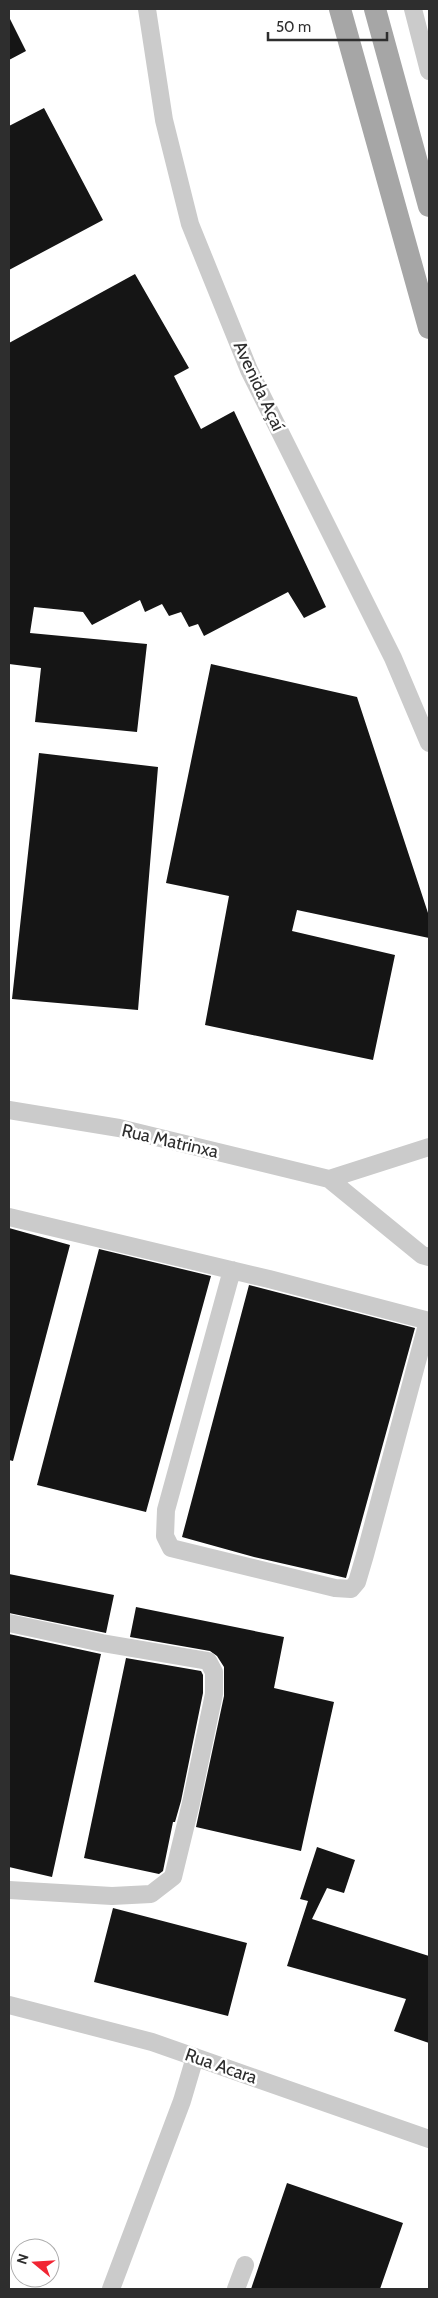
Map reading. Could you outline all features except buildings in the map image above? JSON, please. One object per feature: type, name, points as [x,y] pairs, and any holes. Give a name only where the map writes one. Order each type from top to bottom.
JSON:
[{"type":"main road","points":[[340,9],[429,328]]},
{"type":"main road","points":[[375,9],[422,155],[429,206]]},
{"type":"main road","points":[[383,162],[422,155]]},
{"type":"street","name":"Avenida Açaí","points":[[147,9],[164,120],[190,224],[249,370],[393,658],[429,743]]},
{"type":"street","points":[[413,9],[429,70]]},
{"type":"street","name":"Rua Matrinxa","points":[[9,1110],[119,1128],[329,1179],[422,1255],[429,1257]]},
{"type":"street","points":[[329,1179],[429,1147]]},
{"type":"street","points":[[9,1217],[232,1270],[429,1321],[365,1555],[357,1582],[351,1589],[335,1588],[171,1548],[165,1536],[166,1510],[232,1270]]},
{"type":"street","points":[[9,1623],[102,1644],[208,1661],[214,1672],[214,1694],[173,1877],[151,1894],[112,1896],[9,1890]]},
{"type":"street","name":"Rua Acara","points":[[9,2005],[152,2042],[429,2139]]},
{"type":"street","points":[[111,2289],[182,2101],[195,2057]]},
{"type":"street","points":[[236,2289],[245,2265]]}]
